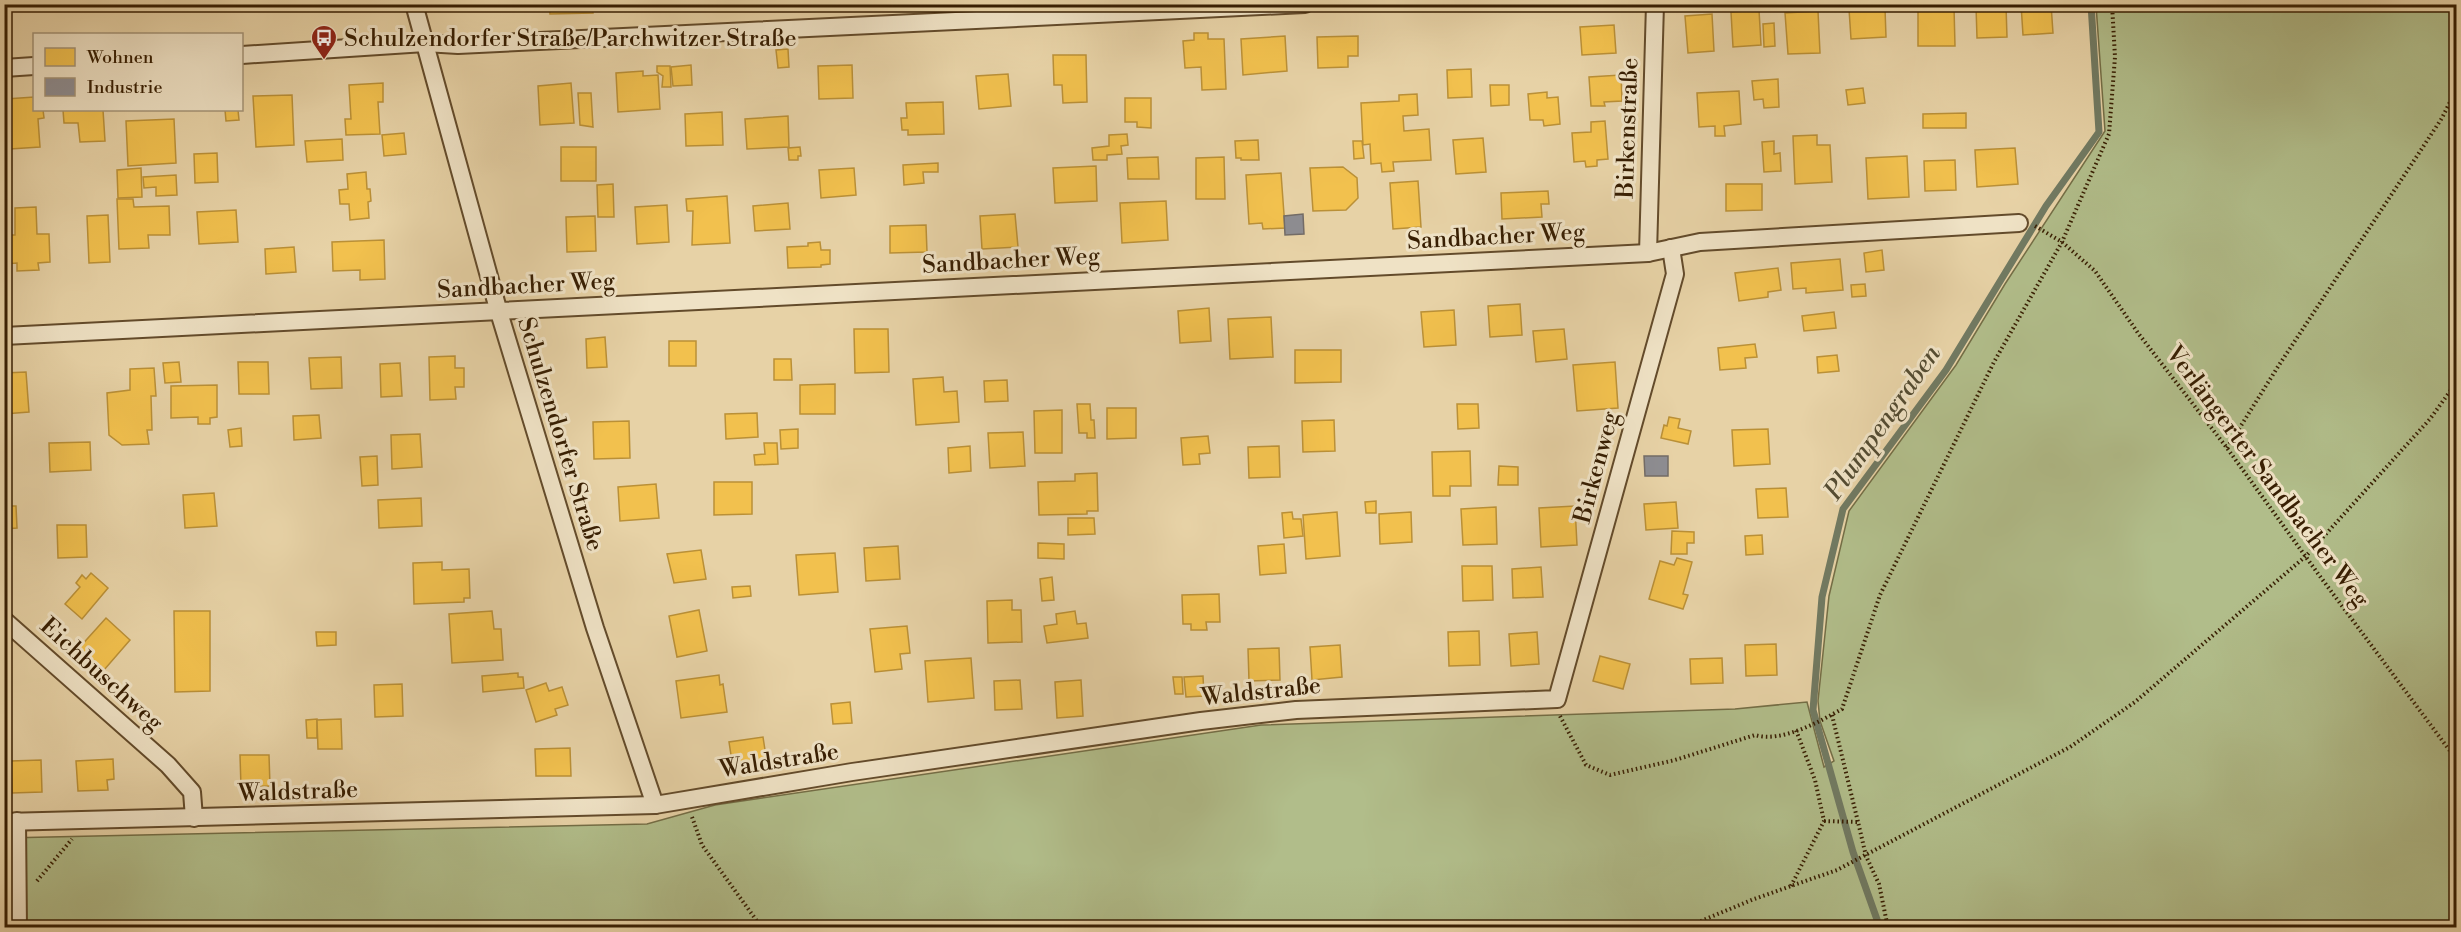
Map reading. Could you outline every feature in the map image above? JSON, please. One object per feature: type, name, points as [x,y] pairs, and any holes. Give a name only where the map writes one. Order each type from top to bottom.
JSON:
[{"type":"street","name":"Schulzendorfer Straße","points":[[414,4],[498,309],[595,628],[655,805]]},
{"type":"street","points":[[243,55],[425,43],[458,45],[1305,4]]},
{"type":"street","name":"Birkenstraße","points":[[1648,253],[1655,4]]},
{"type":"street","points":[[4,68],[33,66]]},
{"type":"street","name":"Sandbacher Weg","points":[[4,336],[498,309],[1648,253],[1700,242],[2019,223]]},
{"type":"street","name":"Birkenweg","points":[[1557,699],[1675,274],[1671,248]]},
{"type":"street","name":"Eichbuschweg","points":[[4,620],[168,765],[192,792],[194,818]]},
{"type":"street","name":"Waldstraße","points":[[11,822],[655,805],[852,772],[1284,711],[1557,699]]},
{"type":"street","points":[[11,822],[18,927]]},
{"type":"path","points":[[1557,699],[1560,716],[1586,765],[1610,775],[1675,760],[1755,735],[1767,739],[1817,723],[1842,709],[1880,595],[1994,362],[2062,242],[2109,134],[2115,57],[2112,4]]},
{"type":"path","points":[[2227,448],[2285,355],[2442,118],[2457,90]]},
{"type":"path","name":"Verlängerter Sandbacher Weg","points":[[2038,227],[2062,242],[2095,272],[2138,333],[2227,448],[2457,759]]},
{"type":"path","points":[[1684,927],[1838,870],[1866,856],[2070,747],[2134,702],[2306,556],[2430,419],[2457,383]]},
{"type":"path","points":[[1832,715],[1866,856],[1879,884],[1888,927]]},
{"type":"path","points":[[1791,886],[1824,822],[1815,780],[1796,730]]},
{"type":"path","points":[[686,800],[702,845],[762,927]]},
{"type":"path","points":[[33,889],[62,849],[78,833],[85,820]]},
{"type":"path","points":[[1824,822],[1858,822]]},
{"type":"green space","points":[[2096,5],[2456,5],[2456,927],[5,928],[4,838],[647,824],[715,805],[1261,725],[1735,709],[1807,702],[1824,767],[1834,761],[1820,721],[1818,701],[1829,596],[1849,511],[1956,365],[2005,284],[2105,131]]},
{"type":"building: Wohnen","points":[[76,4],[105,4],[106,9],[76,11]]},
{"type":"building: Wohnen","points":[[549,4],[592,4],[593,13],[550,14]]},
{"type":"building: Wohnen","points":[[2021,4],[2051,4],[2053,33],[2023,35]]},
{"type":"building: Wohnen","points":[[2006,5],[2007,37],[1977,38],[1976,6]]},
{"type":"building: Wohnen","points":[[1954,7],[1955,46],[1918,46],[1918,8]]},
{"type":"building: Wohnen","points":[[1885,8],[1886,37],[1851,39],[1849,9]]},
{"type":"building: Wohnen","points":[[1759,10],[1761,45],[1733,47],[1731,12]]},
{"type":"building: Wohnen","points":[[1818,11],[1820,53],[1788,54],[1785,13]]},
{"type":"building: Wohnen","points":[[1712,14],[1714,51],[1688,53],[1685,16]]},
{"type":"building: Wohnen","points":[[1774,23],[1775,46],[1764,47],[1763,24]]},
{"type":"building: Wohnen","points":[[1614,25],[1616,53],[1582,55],[1580,27]]},
{"type":"building: Wohnen","points":[[1194,33],[1208,33],[1208,39],[1224,39],[1226,89],[1202,90],[1201,67],[1185,68],[1183,41],[1194,40]]},
{"type":"building: Wohnen","points":[[1285,36],[1287,71],[1243,75],[1241,39]]},
{"type":"building: Wohnen","points":[[1358,36],[1358,56],[1348,56],[1348,67],[1318,68],[1317,37]]},
{"type":"building: Wohnen","points":[[788,49],[789,67],[778,68],[776,50]]},
{"type":"building: Wohnen","points":[[1053,55],[1086,55],[1087,102],[1063,103],[1062,85],[1054,85]]},
{"type":"building: Wohnen","points":[[691,65],[692,85],[673,86],[671,67]]},
{"type":"building: Wohnen","points":[[852,65],[853,98],[819,99],[818,66]]},
{"type":"building: Wohnen","points":[[657,66],[670,66],[671,87],[662,87],[663,76],[657,72]]},
{"type":"building: Wohnen","points":[[1471,69],[1472,97],[1448,98],[1447,70]]},
{"type":"building: Wohnen","points":[[643,71],[643,76],[658,75],[660,109],[618,112],[616,73]]},
{"type":"building: Wohnen","points":[[1008,74],[1011,106],[979,109],[976,76]]},
{"type":"building: Wohnen","points":[[1621,75],[1622,101],[1604,102],[1605,106],[1591,106],[1589,77]]},
{"type":"building: Wohnen","points":[[1778,79],[1779,107],[1764,108],[1763,99],[1754,100],[1752,81]]},
{"type":"building: Wohnen","points":[[383,83],[383,102],[378,102],[380,134],[346,135],[345,119],[351,119],[349,85]]},
{"type":"building: Wohnen","points":[[571,83],[574,123],[540,125],[538,86]]},
{"type":"building: Wohnen","points":[[1490,85],[1509,85],[1509,105],[1491,106]]},
{"type":"building: Wohnen","points":[[1863,88],[1865,103],[1848,105],[1846,90]]},
{"type":"building: Wohnen","points":[[1739,91],[1741,124],[1724,126],[1725,136],[1715,136],[1715,126],[1699,127],[1697,93]]},
{"type":"building: Wohnen","points":[[1547,92],[1547,98],[1558,97],[1560,124],[1544,126],[1543,120],[1530,120],[1528,94]]},
{"type":"building: Wohnen","points":[[578,93],[591,93],[593,127],[580,125]]},
{"type":"building: Wohnen","points":[[1417,94],[1418,115],[1403,116],[1404,131],[1429,129],[1431,160],[1393,162],[1394,171],[1382,172],[1381,163],[1371,164],[1370,144],[1363,145],[1361,103],[1399,101],[1399,95]]},
{"type":"building: Wohnen","points":[[292,95],[294,145],[256,147],[253,96]]},
{"type":"building: Wohnen","points":[[33,97],[33,111],[43,111],[44,118],[38,119],[40,147],[10,149],[6,99]]},
{"type":"building: Wohnen","points":[[1125,98],[1151,98],[1151,128],[1137,127],[1137,122],[1125,122]]},
{"type":"building: Wohnen","points":[[943,102],[944,134],[908,135],[908,130],[902,130],[901,118],[907,118],[906,103]]},
{"type":"building: Wohnen","points":[[63,111],[103,111],[105,141],[80,142],[78,123],[64,123]]},
{"type":"building: Wohnen","points":[[225,111],[238,111],[239,120],[226,121]]},
{"type":"building: Wohnen","points":[[722,112],[723,145],[686,146],[685,114]]},
{"type":"building: Wohnen","points":[[1966,113],[1966,128],[1923,128],[1923,114]]},
{"type":"building: Wohnen","points":[[788,116],[789,147],[747,149],[745,119]]},
{"type":"building: Wohnen","points":[[174,119],[176,163],[128,166],[126,121]]},
{"type":"building: Wohnen","points":[[1605,121],[1608,159],[1597,160],[1597,166],[1586,167],[1585,161],[1574,162],[1572,133],[1591,132],[1591,122]]},
{"type":"building: Wohnen","points":[[404,133],[406,154],[384,156],[382,135]]},
{"type":"building: Wohnen","points":[[1127,134],[1128,145],[1121,146],[1122,154],[1107,155],[1107,160],[1093,160],[1092,148],[1109,146],[1109,135]]},
{"type":"building: Wohnen","points":[[1817,135],[1817,145],[1830,145],[1832,182],[1795,184],[1793,136]]},
{"type":"building: Wohnen","points":[[1483,138],[1486,172],[1456,174],[1453,140]]},
{"type":"building: Wohnen","points":[[342,139],[343,160],[307,162],[305,141]]},
{"type":"building: Wohnen","points":[[1258,140],[1259,160],[1236,158],[1235,141]]},
{"type":"building: Wohnen","points":[[1353,141],[1362,141],[1364,158],[1354,159]]},
{"type":"building: Wohnen","points":[[1774,141],[1774,154],[1780,153],[1781,171],[1764,172],[1762,142]]},
{"type":"building: Wohnen","points":[[561,147],[596,147],[596,181],[561,181]]},
{"type":"building: Wohnen","points":[[800,147],[801,156],[798,156],[798,160],[789,160],[788,148]]},
{"type":"building: Wohnen","points":[[2015,148],[2018,184],[1977,187],[1975,150]]},
{"type":"building: Wohnen","points":[[217,153],[218,182],[195,183],[194,154]]},
{"type":"building: Wohnen","points":[[1907,156],[1909,197],[1868,199],[1866,158]]},
{"type":"building: Wohnen","points":[[1158,157],[1159,179],[1128,179],[1127,158]]},
{"type":"building: Wohnen","points":[[1224,157],[1225,199],[1196,199],[1196,158]]},
{"type":"building: Wohnen","points":[[1955,160],[1956,190],[1925,191],[1924,161]]},
{"type":"building: Wohnen","points":[[938,163],[938,172],[923,172],[924,183],[904,185],[903,165]]},
{"type":"building: Wohnen","points":[[1096,166],[1097,201],[1055,203],[1053,168]]},
{"type":"building: Wohnen","points":[[1343,167],[1357,178],[1358,198],[1346,210],[1313,211],[1310,168]]},
{"type":"building: Wohnen","points":[[141,168],[142,197],[118,198],[117,170]]},
{"type":"building: Wohnen","points":[[854,168],[856,195],[821,198],[819,170]]},
{"type":"building: Wohnen","points":[[366,172],[367,189],[370,189],[371,201],[368,202],[369,218],[350,220],[349,204],[340,204],[339,190],[348,189],[347,174]]},
{"type":"building: Wohnen","points":[[1281,173],[1285,228],[1263,229],[1262,223],[1249,224],[1246,175]]},
{"type":"building: Wohnen","points":[[176,175],[177,195],[156,196],[156,187],[144,188],[143,177]]},
{"type":"building: Wohnen","points":[[1418,181],[1421,227],[1393,229],[1390,183]]},
{"type":"building: Wohnen","points":[[613,184],[614,217],[598,217],[597,185]]},
{"type":"building: Wohnen","points":[[1726,184],[1762,184],[1762,210],[1726,211]]},
{"type":"building: Wohnen","points":[[1548,191],[1549,204],[1541,204],[1542,217],[1502,219],[1501,193]]},
{"type":"building: Wohnen","points":[[727,196],[730,243],[692,245],[693,211],[687,211],[686,199]]},
{"type":"building: Wohnen","points":[[117,199],[133,199],[134,207],[169,206],[170,235],[148,235],[149,248],[119,249]]},
{"type":"building: Wohnen","points":[[1166,201],[1168,240],[1122,243],[1120,203]]},
{"type":"building: Wohnen","points":[[788,203],[790,229],[755,231],[753,206]]},
{"type":"building: Wohnen","points":[[667,205],[669,242],[637,244],[635,207]]},
{"type":"building: Wohnen","points":[[36,207],[37,234],[49,234],[50,262],[38,263],[39,270],[17,271],[17,263],[4,264],[4,235],[15,235],[15,208]]},
{"type":"building: Wohnen","points":[[236,210],[238,242],[199,244],[197,212]]},
{"type":"building: Wohnen","points":[[1015,214],[1018,247],[982,249],[980,216]]},
{"type":"building: Wohnen","points":[[108,215],[110,262],[89,263],[87,216]]},
{"type":"building: Wohnen","points":[[595,216],[596,251],[567,252],[566,217]]},
{"type":"building: Wohnen","points":[[926,225],[927,252],[890,253],[890,226]]},
{"type":"building: Wohnen","points":[[384,240],[385,279],[360,280],[360,270],[333,271],[332,242]]},
{"type":"building: Wohnen","points":[[820,242],[821,250],[830,250],[830,264],[821,265],[821,267],[788,268],[787,247],[808,246],[808,243]]},
{"type":"building: Wohnen","points":[[294,247],[296,272],[266,274],[265,249]]},
{"type":"building: Wohnen","points":[[1882,250],[1884,270],[1866,272],[1864,253]]},
{"type":"building: Wohnen","points":[[1840,259],[1843,290],[1806,293],[1806,288],[1793,289],[1791,263]]},
{"type":"building: Wohnen","points":[[1778,268],[1781,290],[1768,292],[1768,297],[1739,301],[1735,273]]},
{"type":"building: Wohnen","points":[[1865,284],[1866,296],[1852,297],[1851,285]]},
{"type":"building: Wohnen","points":[[1520,304],[1522,335],[1490,337],[1488,306]]},
{"type":"building: Wohnen","points":[[1209,308],[1211,341],[1180,343],[1178,311]]},
{"type":"building: Wohnen","points":[[1454,310],[1456,345],[1424,347],[1421,312]]},
{"type":"building: Wohnen","points":[[1834,312],[1836,328],[1804,331],[1802,316]]},
{"type":"building: Wohnen","points":[[1271,317],[1273,357],[1230,359],[1228,319]]},
{"type":"building: Wohnen","points":[[854,329],[888,329],[889,372],[855,373]]},
{"type":"building: Wohnen","points":[[1564,329],[1567,359],[1536,362],[1533,331]]},
{"type":"building: Wohnen","points":[[605,337],[607,367],[587,368],[586,339]]},
{"type":"building: Wohnen","points":[[669,341],[696,341],[696,366],[669,366]]},
{"type":"building: Wohnen","points":[[1755,344],[1757,357],[1745,358],[1746,368],[1720,370],[1718,348]]},
{"type":"building: Wohnen","points":[[1295,350],[1341,350],[1341,382],[1295,383]]},
{"type":"building: Wohnen","points":[[1837,355],[1839,371],[1818,373],[1817,357]]},
{"type":"building: Wohnen","points":[[455,356],[455,368],[464,368],[464,387],[455,387],[456,399],[430,400],[429,357]]},
{"type":"building: Wohnen","points":[[341,357],[342,388],[311,389],[309,358]]},
{"type":"building: Wohnen","points":[[774,359],[791,359],[792,380],[774,380]]},
{"type":"building: Wohnen","points":[[179,362],[181,382],[165,383],[163,363]]},
{"type":"building: Wohnen","points":[[238,362],[268,362],[269,394],[239,394]]},
{"type":"building: Wohnen","points":[[1615,362],[1618,408],[1577,411],[1573,365]]},
{"type":"building: Wohnen","points":[[400,363],[402,396],[381,397],[380,364]]},
{"type":"building: Wohnen","points":[[154,368],[156,396],[151,396],[152,430],[147,430],[149,444],[122,445],[109,435],[107,393],[130,390],[130,369]]},
{"type":"building: Wohnen","points":[[26,372],[29,412],[4,414],[4,373]]},
{"type":"building: Wohnen","points":[[943,377],[944,392],[957,391],[959,422],[916,425],[913,379]]},
{"type":"building: Wohnen","points":[[1007,380],[1008,401],[985,402],[984,381]]},
{"type":"building: Wohnen","points":[[835,384],[835,414],[800,414],[800,385]]},
{"type":"building: Wohnen","points":[[217,385],[217,417],[210,418],[210,424],[198,424],[198,417],[171,418],[171,386]]},
{"type":"building: Wohnen","points":[[1077,404],[1090,404],[1095,438],[1087,438],[1087,433],[1079,433]]},
{"type":"building: Wohnen","points":[[1457,404],[1478,404],[1479,428],[1458,429]]},
{"type":"building: Wohnen","points":[[1107,408],[1136,408],[1136,438],[1107,439]]},
{"type":"building: Wohnen","points":[[1062,410],[1062,453],[1035,453],[1034,411]]},
{"type":"building: Wohnen","points":[[757,413],[758,437],[726,439],[725,414]]},
{"type":"building: Wohnen","points":[[319,415],[321,438],[294,440],[293,416]]},
{"type":"building: Wohnen","points":[[1669,417],[1680,419],[1678,428],[1691,431],[1688,444],[1661,438],[1664,425],[1667,426]]},
{"type":"building: Wohnen","points":[[1334,420],[1335,451],[1303,452],[1302,421]]},
{"type":"building: Wohnen","points":[[629,421],[630,458],[594,459],[593,422]]},
{"type":"building: Wohnen","points":[[241,428],[242,446],[230,447],[228,430]]},
{"type":"building: Wohnen","points":[[798,429],[798,448],[781,449],[780,430]]},
{"type":"building: Wohnen","points":[[1768,429],[1770,464],[1734,466],[1732,430]]},
{"type":"building: Wohnen","points":[[1023,432],[1025,466],[990,468],[988,433]]},
{"type":"building: Wohnen","points":[[420,434],[422,467],[392,469],[391,435]]},
{"type":"building: Wohnen","points":[[1208,436],[1210,453],[1199,454],[1200,464],[1183,465],[1181,438]]},
{"type":"building: Wohnen","points":[[90,442],[91,470],[50,472],[49,443]]},
{"type":"building: Wohnen","points":[[764,443],[777,443],[778,464],[755,465],[754,455],[765,454]]},
{"type":"building: Wohnen","points":[[970,446],[971,471],[949,473],[948,448]]},
{"type":"building: Wohnen","points":[[1279,446],[1280,477],[1249,478],[1248,447]]},
{"type":"building: Wohnen","points":[[1470,451],[1471,486],[1450,486],[1450,496],[1433,496],[1432,452]]},
{"type":"building: Wohnen","points":[[377,456],[378,485],[362,486],[360,457]]},
{"type":"building: Wohnen","points":[[1499,466],[1518,467],[1518,485],[1498,485]]},
{"type":"building: Wohnen","points":[[1097,473],[1098,511],[1087,511],[1087,514],[1039,515],[1038,482],[1075,481],[1075,474]]},
{"type":"building: Wohnen","points":[[714,482],[752,482],[752,514],[714,515]]},
{"type":"building: Wohnen","points":[[656,484],[659,518],[620,521],[618,487]]},
{"type":"building: Wohnen","points":[[1786,488],[1788,517],[1758,518],[1756,489]]},
{"type":"building: Wohnen","points":[[214,493],[217,526],[185,528],[183,495]]},
{"type":"building: Wohnen","points":[[421,498],[422,526],[379,528],[378,500]]},
{"type":"building: Wohnen","points":[[1376,501],[1376,513],[1366,513],[1365,502]]},
{"type":"building: Wohnen","points":[[1676,502],[1678,528],[1646,530],[1644,504]]},
{"type":"building: Wohnen","points":[[4,506],[16,506],[17,528],[4,529]]},
{"type":"building: Wohnen","points":[[1575,506],[1577,545],[1541,547],[1539,508]]},
{"type":"building: Wohnen","points":[[1496,507],[1497,544],[1463,545],[1461,509]]},
{"type":"building: Wohnen","points":[[1292,512],[1293,519],[1301,519],[1303,536],[1284,538],[1282,513]]},
{"type":"building: Wohnen","points":[[1337,512],[1340,556],[1306,559],[1303,515]]},
{"type":"building: Wohnen","points":[[1411,512],[1412,542],[1380,544],[1379,514]]},
{"type":"building: Wohnen","points":[[1068,518],[1094,518],[1095,534],[1068,535]]},
{"type":"building: Wohnen","points":[[57,525],[86,525],[87,557],[58,558]]},
{"type":"building: Wohnen","points":[[1672,531],[1694,532],[1694,543],[1687,543],[1687,554],[1671,554]]},
{"type":"building: Wohnen","points":[[1762,535],[1763,554],[1746,555],[1745,536]]},
{"type":"building: Wohnen","points":[[1038,543],[1064,544],[1064,559],[1038,558]]},
{"type":"building: Wohnen","points":[[1284,544],[1286,573],[1260,575],[1258,546]]},
{"type":"building: Wohnen","points":[[898,546],[900,579],[866,581],[864,548]]},
{"type":"building: Wohnen","points":[[701,550],[706,579],[674,583],[667,554]]},
{"type":"building: Wohnen","points":[[835,553],[838,592],[799,595],[796,555]]},
{"type":"building: Wohnen","points":[[1677,558],[1692,562],[1683,594],[1688,595],[1683,609],[1649,599],[1660,561],[1674,565]]},
{"type":"building: Wohnen","points":[[442,562],[442,570],[469,569],[470,598],[464,598],[464,602],[414,604],[413,563]]},
{"type":"building: Wohnen","points":[[1462,566],[1492,566],[1493,600],[1463,601]]},
{"type":"building: Wohnen","points":[[1541,567],[1543,597],[1513,598],[1512,569]]},
{"type":"building: Wohnen","points":[[91,573],[108,588],[82,619],[65,604],[80,587],[76,583],[82,575],[86,579]]},
{"type":"building: Wohnen","points":[[1052,577],[1054,600],[1042,601],[1040,579]]},
{"type":"building: Wohnen","points":[[750,586],[751,596],[733,598],[732,587]]},
{"type":"building: Wohnen","points":[[1219,594],[1220,622],[1206,622],[1207,630],[1191,630],[1191,624],[1183,624],[1182,595]]},
{"type":"building: Wohnen","points":[[1012,600],[1012,610],[1021,610],[1022,642],[988,643],[987,601]]},
{"type":"building: Wohnen","points":[[699,610],[707,651],[677,657],[669,616]]},
{"type":"building: Wohnen","points":[[174,611],[210,611],[210,691],[175,692]]},
{"type":"building: Wohnen","points":[[492,611],[494,629],[501,629],[503,660],[452,663],[449,614]]},
{"type":"building: Wohnen","points":[[1075,611],[1077,624],[1086,623],[1088,638],[1047,643],[1044,626],[1057,624],[1056,614]]},
{"type":"building: Wohnen","points":[[106,618],[130,640],[104,670],[79,648]]},
{"type":"building: Wohnen","points":[[907,626],[910,653],[900,654],[902,669],[875,672],[870,629]]},
{"type":"building: Wohnen","points":[[1479,631],[1480,665],[1449,666],[1448,632]]},
{"type":"building: Wohnen","points":[[316,632],[336,632],[336,645],[317,646]]},
{"type":"building: Wohnen","points":[[1537,632],[1539,664],[1511,666],[1509,634]]},
{"type":"building: Wohnen","points":[[1776,644],[1777,675],[1746,676],[1745,645]]},
{"type":"building: Wohnen","points":[[1340,645],[1342,677],[1312,680],[1310,647]]},
{"type":"building: Wohnen","points":[[1279,648],[1280,680],[1249,681],[1248,649]]},
{"type":"building: Wohnen","points":[[1600,656],[1630,664],[1623,689],[1593,681]]},
{"type":"building: Wohnen","points":[[971,658],[974,698],[928,702],[925,661]]},
{"type":"building: Wohnen","points":[[1722,658],[1723,683],[1691,684],[1690,659]]},
{"type":"building: Wohnen","points":[[518,673],[518,677],[523,677],[524,688],[483,692],[482,676]]},
{"type":"building: Wohnen","points":[[719,675],[720,685],[723,684],[727,712],[681,718],[676,681]]},
{"type":"building: Wohnen","points":[[1203,676],[1204,696],[1186,697],[1184,677]]},
{"type":"building: Wohnen","points":[[1173,677],[1182,677],[1183,694],[1175,694]]},
{"type":"building: Wohnen","points":[[1020,680],[1022,709],[995,710],[994,681]]},
{"type":"building: Wohnen","points":[[1081,680],[1083,716],[1057,718],[1055,682]]},
{"type":"building: Wohnen","points":[[546,683],[549,691],[562,687],[568,705],[555,709],[557,715],[536,722],[526,690]]},
{"type":"building: Wohnen","points":[[402,684],[403,716],[375,717],[374,685]]},
{"type":"building: Wohnen","points":[[850,702],[852,723],[833,724],[831,704]]},
{"type":"building: Wohnen","points":[[317,719],[317,738],[307,738],[306,720]]},
{"type":"building: Wohnen","points":[[341,719],[342,749],[318,749],[317,720]]},
{"type":"building: Wohnen","points":[[763,737],[767,763],[733,768],[729,742]]},
{"type":"building: Wohnen","points":[[570,748],[571,776],[536,776],[535,749]]},
{"type":"building: Wohnen","points":[[240,755],[269,755],[270,786],[241,787]]},
{"type":"building: Wohnen","points":[[113,759],[114,779],[107,780],[108,790],[78,791],[76,761]]},
{"type":"building: Wohnen","points":[[41,760],[42,792],[12,793],[11,761]]},
{"type":"building: Industrie","points":[[1303,214],[1304,234],[1285,235],[1284,216]]},
{"type":"building: Industrie","points":[[1644,456],[1668,456],[1668,476],[1645,476]]},
{"type":"waterway","name":"Plumpengraben","points":[[1880,928],[1853,852],[1813,710],[1822,597],[1843,509],[1946,370],[2046,206],[2099,132],[2091,4]]},
{"type":"place","name":"Schulzendorfer Straße/Parchwitzer Straße","points":[[324,61]]}]
